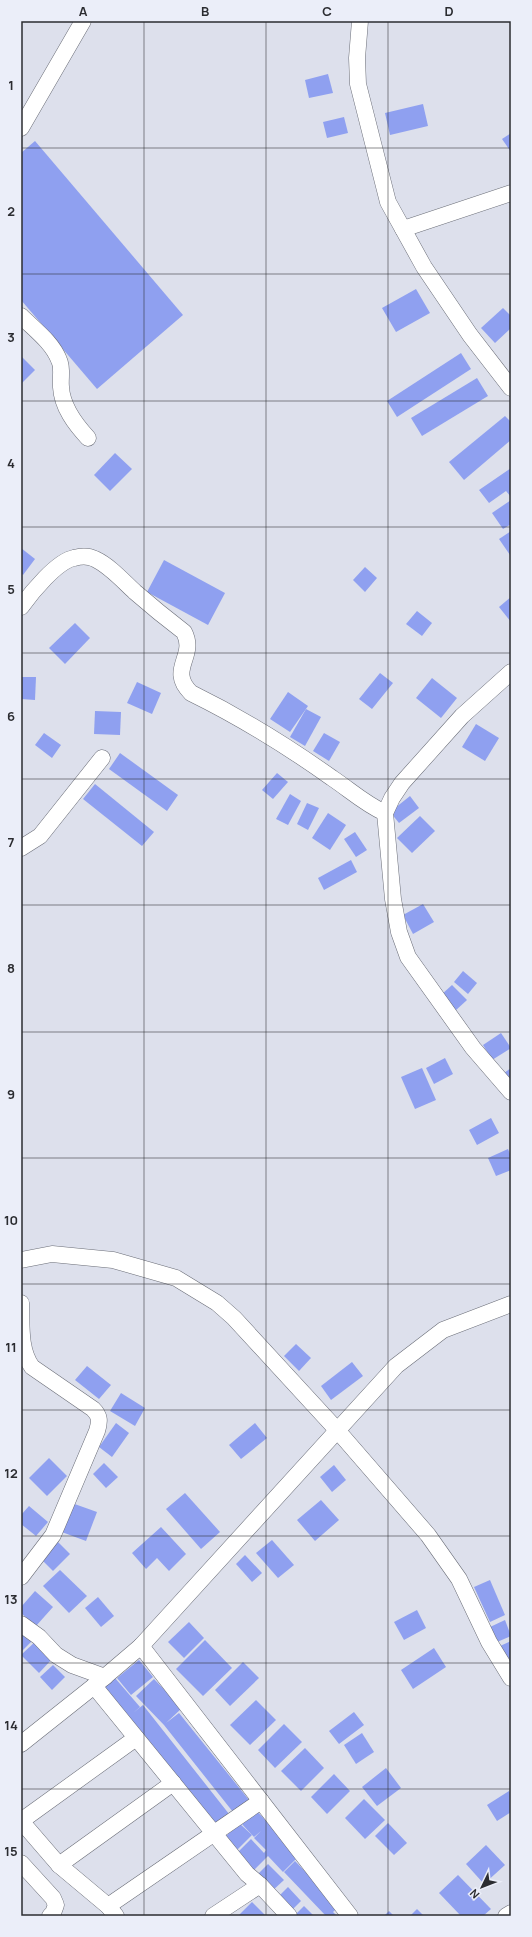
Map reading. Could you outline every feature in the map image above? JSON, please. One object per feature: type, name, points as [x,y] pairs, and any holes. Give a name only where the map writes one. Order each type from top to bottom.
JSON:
[{"type":"street","points":[[21,128],[83,21]]},
{"type":"street","points":[[360,21],[357,58],[358,84],[388,202],[424,267],[470,335],[511,388]]},
{"type":"street","points":[[403,229],[511,193]]},
{"type":"street","points":[[21,316],[50,344],[56,353],[60,362],[61,388],[65,407],[77,427],[88,438]]},
{"type":"street","points":[[24,595],[61,565],[73,558],[94,558],[104,564],[152,607],[184,632],[187,638],[187,652],[180,672],[185,687],[191,692],[255,727],[333,778],[368,805],[385,813]]},
{"type":"street","points":[[511,672],[462,716],[402,783],[392,798],[385,813],[393,899],[399,932],[408,957],[473,1048],[511,1092]]},
{"type":"street","points":[[21,848],[40,836],[102,758]]},
{"type":"street","points":[[21,1260],[52,1254],[114,1260],[176,1278],[217,1303],[234,1318],[337,1430],[428,1535],[460,1579],[489,1642],[511,1678]]},
{"type":"street","points":[[21,1303],[23,1349],[26,1359],[32,1367],[93,1409],[98,1415],[99,1421],[97,1431],[53,1535],[21,1577]]},
{"type":"street","points":[[21,1744],[141,1646],[396,1366],[443,1330],[511,1304]]},
{"type":"street","points":[[21,1624],[39,1637],[56,1655],[100,1681],[136,1738],[172,1783],[247,1874],[260,1885],[289,1916]]},
{"type":"street","points":[[141,1646],[350,1916]]},
{"type":"street","points":[[136,1738],[21,1821],[59,1865],[112,1911],[214,1834],[261,1801]]},
{"type":"street","points":[[59,1865],[172,1783]]},
{"type":"street","points":[[21,1863],[53,1898],[56,1905],[50,1916]]},
{"type":"street","points":[[213,1916],[260,1885]]},
{"type":"street","points":[[506,1916],[511,1913]]},
{"type":"building","points":[[328,74],[333,93],[309,98],[305,80]]},
{"type":"building","points":[[423,104],[428,126],[390,135],[385,113]]},
{"type":"building","points":[[344,117],[348,133],[327,138],[323,122]]},
{"type":"building","points":[[511,133],[511,152],[502,139]]},
{"type":"building","points":[[35,141],[183,315],[97,389],[21,300],[21,153]]},
{"type":"building","points":[[416,289],[430,313],[396,332],[382,308]]},
{"type":"building","points":[[503,308],[511,316],[511,328],[495,343],[481,328]]},
{"type":"building","points":[[461,353],[471,369],[397,417],[387,401]]},
{"type":"building","points":[[21,356],[35,370],[21,384]]},
{"type":"building","points":[[477,378],[488,396],[422,436],[411,418]]},
{"type":"building","points":[[505,416],[511,422],[511,440],[464,480],[449,462]]},
{"type":"building","points":[[115,453],[132,469],[110,491],[94,475]]},
{"type":"building","points":[[511,468],[511,497],[506,491],[489,503],[479,490]]},
{"type":"building","points":[[511,500],[511,524],[503,529],[492,513]]},
{"type":"building","points":[[511,531],[511,554],[510,555],[499,539]]},
{"type":"building","points":[[21,548],[35,559],[23,575],[21,573]]},
{"type":"building","points":[[164,560],[225,593],[208,625],[147,592]]},
{"type":"building","points":[[365,567],[377,578],[365,592],[353,580]]},
{"type":"building","points":[[511,597],[511,622],[499,607]]},
{"type":"building","points":[[417,611],[432,623],[422,636],[406,624]]},
{"type":"building","points":[[75,623],[90,638],[65,664],[49,648]]},
{"type":"building","points":[[380,673],[393,683],[372,709],[359,699]]},
{"type":"building","points":[[21,677],[36,677],[35,700],[21,699]]},
{"type":"building","points":[[432,678],[457,698],[441,718],[416,698]]},
{"type":"building","points":[[137,682],[161,693],[152,714],[127,703]]},
{"type":"building","points":[[288,692],[308,706],[290,732],[270,719]]},
{"type":"building","points":[[306,709],[321,717],[305,746],[290,737]]},
{"type":"building","points":[[95,711],[121,712],[120,735],[94,734]]},
{"type":"building","points":[[476,724],[499,738],[485,761],[462,747]]},
{"type":"building","points":[[44,733],[61,745],[52,758],[35,745]]},
{"type":"building","points":[[324,733],[340,742],[329,761],[313,751]]},
{"type":"building","points":[[120,753],[178,795],[167,811],[109,769]]},
{"type":"building","points":[[277,773],[288,782],[273,799],[262,790]]},
{"type":"building","points":[[95,784],[154,832],[142,846],[83,799]]},
{"type":"building","points":[[290,794],[301,801],[288,825],[276,819]]},
{"type":"building","points":[[410,796],[419,808],[399,823],[390,812]]},
{"type":"building","points":[[307,803],[319,808],[308,830],[297,824]]},
{"type":"building","points":[[328,813],[346,825],[330,850],[312,838]]},
{"type":"building","points":[[420,816],[435,831],[412,853],[397,838]]},
{"type":"building","points":[[355,832],[367,850],[356,857],[344,839]]},
{"type":"building","points":[[351,860],[357,872],[324,890],[318,878]]},
{"type":"building","points":[[423,904],[434,922],[413,934],[403,915]]},
{"type":"building","points":[[463,971],[477,983],[468,994],[454,982]]},
{"type":"building","points":[[452,985],[467,1000],[455,1011],[441,995]]},
{"type":"building","points":[[501,1033],[511,1048],[492,1060],[483,1045]]},
{"type":"building","points":[[445,1058],[453,1074],[434,1084],[426,1068]]},
{"type":"building","points":[[422,1068],[436,1100],[415,1109],[401,1077]]},
{"type":"building","points":[[511,1068],[511,1082],[504,1073]]},
{"type":"building","points":[[491,1118],[499,1133],[477,1145],[469,1130]]},
{"type":"building","points":[[508,1149],[511,1156],[511,1170],[496,1176],[488,1158]]},
{"type":"building","points":[[296,1344],[311,1358],[299,1371],[284,1356]]},
{"type":"building","points":[[352,1362],[363,1376],[331,1400],[321,1386]]},
{"type":"building","points":[[87,1366],[111,1385],[99,1399],[75,1380]]},
{"type":"building","points":[[121,1393],[145,1408],[135,1426],[110,1411]]},
{"type":"building","points":[[116,1423],[129,1433],[112,1457],[99,1447]]},
{"type":"building","points":[[255,1423],[267,1438],[241,1459],[229,1445]]},
{"type":"building","points":[[49,1458],[67,1476],[47,1496],[29,1478]]},
{"type":"building","points":[[104,1463],[118,1477],[106,1488],[93,1474]]},
{"type":"building","points":[[334,1465],[346,1480],[332,1492],[320,1477]]},
{"type":"building","points":[[185,1493],[220,1532],[201,1549],[166,1509]]},
{"type":"building","points":[[321,1500],[339,1520],[315,1541],[297,1520]]},
{"type":"building","points":[[69,1502],[97,1512],[86,1541],[59,1531]]},
{"type":"building","points":[[29,1506],[48,1522],[36,1536],[21,1524],[21,1515]]},
{"type":"building","points":[[161,1527],[186,1554],[169,1571],[157,1558],[146,1569],[132,1553]]},
{"type":"building","points":[[272,1540],[294,1565],[278,1578],[256,1553]]},
{"type":"building","points":[[58,1542],[70,1554],[53,1571],[41,1559]]},
{"type":"building","points":[[245,1555],[262,1573],[252,1582],[236,1564]]},
{"type":"building","points":[[60,1570],[87,1596],[69,1613],[43,1586]]},
{"type":"building","points":[[490,1580],[505,1615],[490,1622],[474,1587]]},
{"type":"building","points":[[35,1591],[53,1607],[36,1626],[21,1613],[21,1607]]},
{"type":"building","points":[[98,1597],[114,1616],[101,1627],[85,1608]]},
{"type":"building","points":[[417,1610],[426,1628],[404,1640],[394,1622]]},
{"type":"building","points":[[505,1620],[511,1636],[497,1642],[490,1627]]},
{"type":"building","points":[[189,1622],[204,1638],[184,1658],[168,1642]]},
{"type":"building","points":[[21,1630],[32,1641],[21,1652]]},
{"type":"building","points":[[37,1640],[54,1657],[39,1673],[21,1655]]},
{"type":"building","points":[[205,1640],[232,1668],[203,1696],[176,1669]]},
{"type":"building","points":[[511,1641],[511,1670],[500,1646]]},
{"type":"building","points":[[434,1648],[446,1667],[413,1689],[401,1670]]},
{"type":"building","points":[[139,1660],[153,1677],[131,1695],[117,1678]]},
{"type":"building","points":[[243,1662],[259,1678],[230,1706],[215,1690]]},
{"type":"building","points":[[53,1665],[65,1677],[52,1690],[40,1677]]},
{"type":"building","points":[[115,1678],[140,1707],[133,1713],[143,1705],[233,1819],[217,1831],[102,1688]]},
{"type":"building","points":[[154,1679],[182,1708],[166,1723],[179,1713],[249,1800],[233,1812],[164,1725],[136,1696]]},
{"type":"building","points":[[256,1700],[276,1720],[250,1745],[230,1725]]},
{"type":"building","points":[[354,1712],[364,1725],[339,1744],[329,1731]]},
{"type":"building","points":[[284,1724],[302,1742],[275,1768],[258,1750]]},
{"type":"building","points":[[362,1733],[374,1752],[356,1764],[344,1745]]},
{"type":"building","points":[[305,1748],[324,1768],[301,1791],[281,1771]]},
{"type":"building","points":[[386,1768],[401,1788],[377,1806],[362,1787]]},
{"type":"building","points":[[334,1774],[350,1791],[327,1814],[311,1797]]},
{"type":"building","points":[[509,1791],[511,1794],[511,1812],[497,1821],[487,1805]]},
{"type":"building","points":[[364,1799],[385,1820],[365,1839],[345,1818]]},
{"type":"building","points":[[254,1808],[299,1856],[283,1872],[268,1856],[254,1870],[237,1853],[251,1839],[264,1853],[266,1850],[254,1838],[261,1831],[254,1837],[240,1822]]},
{"type":"building","points":[[239,1823],[252,1835],[237,1850],[225,1837]]},
{"type":"building","points":[[388,1823],[407,1843],[394,1855],[375,1836]]},
{"type":"building","points":[[486,1845],[505,1865],[484,1884],[466,1864]]},
{"type":"building","points":[[295,1861],[328,1895],[325,1897],[336,1909],[333,1912],[337,1916],[326,1916],[284,1872]]},
{"type":"building","points":[[268,1864],[284,1880],[271,1892],[255,1877]]},
{"type":"building","points":[[458,1875],[491,1909],[483,1916],[461,1916],[439,1893]]},
{"type":"building","points":[[288,1887],[301,1901],[292,1910],[279,1896]]},
{"type":"building","points":[[252,1902],[266,1916],[238,1916]]},
{"type":"building","points":[[304,1906],[314,1916],[294,1916]]},
{"type":"building","points":[[417,1909],[424,1916],[410,1916]]},
{"type":"building","points":[[389,1911],[394,1916],[384,1916]]}]
